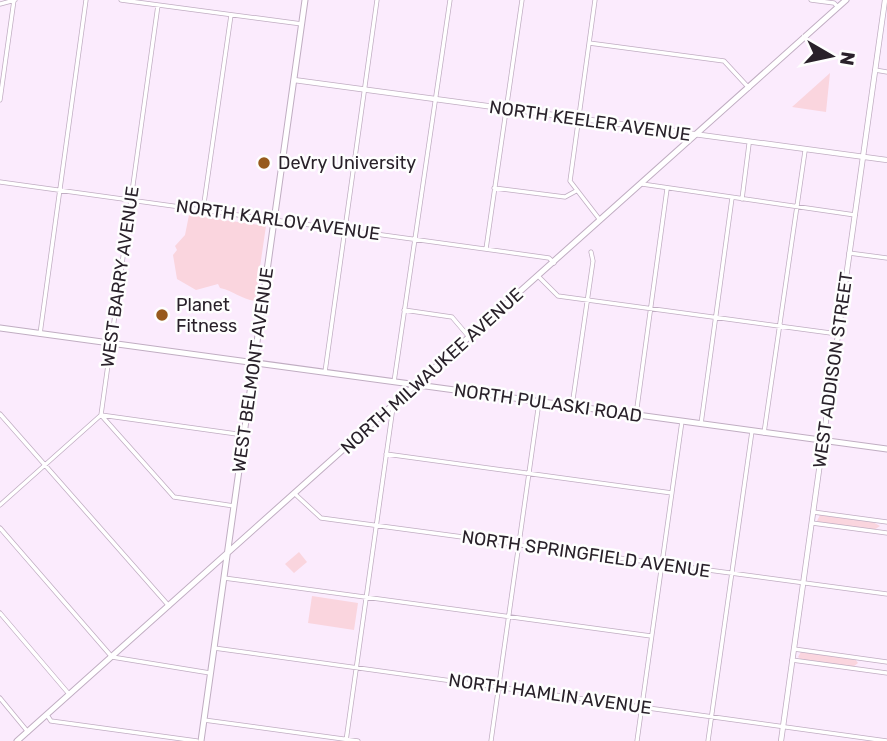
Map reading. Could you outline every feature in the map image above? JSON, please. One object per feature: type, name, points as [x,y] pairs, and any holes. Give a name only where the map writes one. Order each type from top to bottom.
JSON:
[{"type":"main road","name":"WEST BELMONT AVENUE","points":[[199,741],[305,0]]},
{"type":"main road","name":"NORTH MILWAUKEE AVENUE","points":[[17,741],[846,0]]},
{"type":"main road","name":"NORTH PULASKI ROAD","points":[[0,328],[887,449]]},
{"type":"street","points":[[0,4],[15,0],[0,100]]},
{"type":"street","points":[[40,334],[86,0]]},
{"type":"street","points":[[121,0],[302,24]]},
{"type":"street","points":[[325,372],[377,0]]},
{"type":"street","points":[[394,382],[450,0]]},
{"type":"street","points":[[486,249],[522,0]]},
{"type":"street","points":[[595,0],[570,181],[601,220]]},
{"type":"street","points":[[811,0],[834,3],[838,7]]},
{"type":"street","name":"WEST ADDISON STREET","points":[[781,741],[885,0]]},
{"type":"street","name":"WEST BARRY AVENUE","points":[[101,415],[158,5]]},
{"type":"street","points":[[203,210],[230,15]]},
{"type":"street","points":[[589,43],[724,61],[749,88]]},
{"type":"street","points":[[875,70],[887,72]]},
{"type":"street","name":"NORTH KEELER AVENUE","points":[[294,80],[805,152],[887,160]]},
{"type":"street","points":[[741,199],[750,144]]},
{"type":"street","points":[[764,433],[805,152]]},
{"type":"street","name":"NORTH KARLOV AVENUE","points":[[0,182],[549,258],[554,263]]},
{"type":"street","points":[[641,184],[855,215]]},
{"type":"street","points":[[494,188],[565,197],[576,191]]},
{"type":"street","points":[[636,415],[667,189]]},
{"type":"street","points":[[701,424],[732,198]]},
{"type":"street","points":[[572,407],[591,252]]},
{"type":"street","points":[[849,253],[887,258]]},
{"type":"street","points":[[539,277],[558,296],[838,334]]},
{"type":"street","points":[[404,310],[452,317],[469,337]]},
{"type":"street","points":[[491,741],[539,402]]},
{"type":"street","points":[[346,740],[393,405]]},
{"type":"street","points":[[0,414],[169,606]]},
{"type":"street","points":[[0,505],[101,415],[244,435]]},
{"type":"street","points":[[101,415],[174,497],[234,506]]},
{"type":"street","points":[[637,741],[682,421]]},
{"type":"street","points":[[708,741],[752,431]]},
{"type":"street","points":[[386,454],[672,493]]},
{"type":"street","name":"NORTH SPRINGFIELD AVENUE","points":[[295,494],[318,518],[887,594]]},
{"type":"street","points":[[813,512],[885,522],[881,532]]},
{"type":"street","points":[[812,523],[887,533]]},
{"type":"street","points":[[0,528],[112,657],[210,673]]},
{"type":"street","points":[[224,578],[652,636]]},
{"type":"street","points":[[0,613],[70,694]]},
{"type":"street","name":"NORTH HAMLIN AVENUE","points":[[214,648],[887,741]]},
{"type":"street","points":[[794,649],[887,662]]},
{"type":"street","points":[[858,669],[860,658]]},
{"type":"street","points":[[793,660],[887,673]]},
{"type":"street","points":[[871,671],[873,660]]},
{"type":"street","points":[[0,698],[28,732]]},
{"type":"street","points":[[47,715],[51,721],[199,741]]},
{"type":"street","points":[[204,720],[358,741]]},
{"type":"shaded area","points":[[830,73],[826,112],[792,107]]},
{"type":"shaded area","points":[[189,215],[266,226],[255,301],[220,288],[218,284],[196,290],[177,279],[173,255],[177,250],[175,246],[185,235]]},
{"type":"shaded area","points":[[820,515],[873,522],[880,526],[874,530],[820,522],[817,521]]},
{"type":"shaded area","points":[[299,552],[307,562],[294,573],[285,564]]},
{"type":"shaded area","points":[[312,596],[358,603],[354,630],[308,623]]},
{"type":"shaded area","points":[[801,652],[855,659],[858,663],[853,667],[802,660],[798,657]]},
{"type":"place","name":"DeVry University","points":[[264,163]]},
{"type":"place","name":"Planet Fitness","points":[[162,315]]}]
